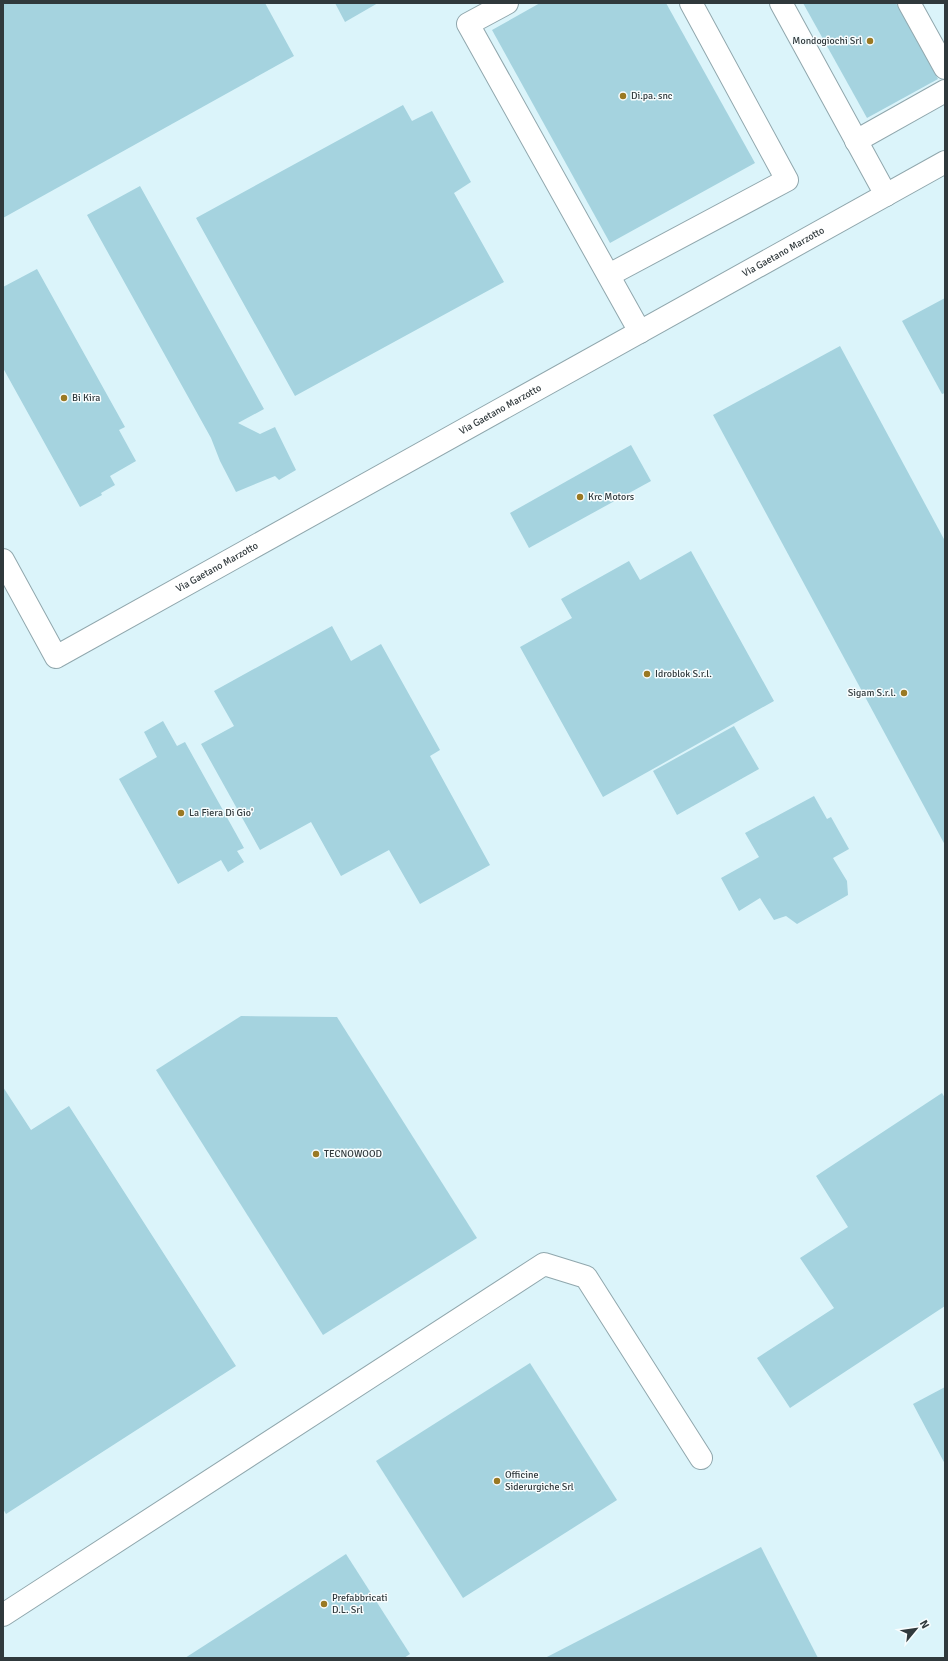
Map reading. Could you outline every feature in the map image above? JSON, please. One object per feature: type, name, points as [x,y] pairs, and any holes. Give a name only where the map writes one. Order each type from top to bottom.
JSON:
[{"type":"street","points":[[507,3],[468,24],[640,332]]},
{"type":"street","points":[[609,275],[787,180],[691,3]]},
{"type":"street","points":[[781,3],[886,195]]},
{"type":"street","points":[[909,3],[945,68]]},
{"type":"street","points":[[856,141],[945,91]]},
{"type":"street","name":"Via Gaetano Marzotto","points":[[3,560],[56,657],[945,162]]},
{"type":"street","points":[[3,1616],[544,1264],[586,1276],[701,1458]]},
{"type":"building","points":[[3,3],[265,3],[294,56],[3,218]]},
{"type":"building","points":[[335,3],[378,3],[345,22]]},
{"type":"building","name":"Di.pa. snc","points":[[540,3],[666,3],[755,163],[610,243],[492,30]]},
{"type":"building","name":"Mondogiochi Srl","points":[[803,3],[896,3],[938,79],[867,118]]},
{"type":"building","points":[[403,105],[412,121],[432,111],[471,182],[454,193],[504,282],[295,396],[196,218]]},
{"type":"building","points":[[140,186],[264,409],[238,423],[260,434],[275,427],[296,470],[279,480],[275,476],[236,492],[220,461],[211,438],[87,215]]},
{"type":"building","name":"Bi Kira","points":[[37,269],[125,427],[119,430],[136,461],[110,476],[115,485],[101,493],[102,495],[80,507],[3,368],[3,287]]},
{"type":"building","points":[[945,298],[945,393],[942,394],[902,321]]},
{"type":"building","name":"Sigam S.r.l.","points":[[840,346],[945,541],[945,845],[713,415]]},
{"type":"building","name":"Krc Motors","points":[[631,445],[651,481],[529,548],[510,513]]},
{"type":"building","name":"Idroblok S.r.l.","points":[[691,551],[774,701],[603,797],[520,647],[572,618],[561,599],[629,561],[640,580]]},
{"type":"building","points":[[332,626],[351,661],[381,644],[440,750],[430,756],[490,865],[420,904],[389,850],[341,876],[311,822],[260,850],[201,744],[234,726],[214,691]]},
{"type":"building","name":"La Fiera Di Gio'","points":[[163,721],[177,746],[185,742],[244,848],[237,851],[244,862],[228,872],[221,860],[178,884],[119,779],[157,757],[144,732]]},
{"type":"building","points":[[734,726],[759,769],[677,815],[653,771]]},
{"type":"building","points":[[814,796],[827,819],[831,817],[849,849],[833,858],[847,881],[848,895],[797,924],[786,916],[774,920],[760,898],[739,911],[721,878],[759,857],[745,833]]},
{"type":"building","name":"TECNOWOOD","points":[[241,1016],[337,1017],[477,1238],[323,1335],[156,1070]]},
{"type":"building","points":[[3,1087],[31,1130],[69,1106],[236,1366],[6,1514],[3,1509]]},
{"type":"building","points":[[942,1093],[945,1098],[945,1306],[790,1408],[757,1358],[834,1308],[800,1258],[848,1227],[816,1176]]},
{"type":"building","name":"Officine Siderurgiche Srl","points":[[530,1363],[617,1500],[463,1598],[376,1461]]},
{"type":"building","points":[[945,1387],[945,1464],[913,1404]]},
{"type":"building","points":[[761,1547],[818,1658],[545,1658]]},
{"type":"building","name":"Prefabbricati D.L. Srl","points":[[346,1554],[410,1654],[404,1658],[185,1658]]},
{"type":"place","name":"Mondogiochi Srl","points":[[870,41]]},
{"type":"place","name":"Di.pa. snc","points":[[623,96]]},
{"type":"place","name":"Bi Kira","points":[[64,398]]},
{"type":"place","name":"Krc Motors","points":[[580,497]]},
{"type":"place","name":"Idroblok S.r.l.","points":[[647,674]]},
{"type":"place","name":"Sigam S.r.l.","points":[[904,693]]},
{"type":"place","name":"La Fiera Di Gio'","points":[[181,813]]},
{"type":"place","name":"TECNOWOOD","points":[[316,1154]]},
{"type":"place","name":"Officine Siderurgiche Srl","points":[[497,1481]]},
{"type":"place","name":"Prefabbricati D.L. Srl","points":[[324,1604]]}]
